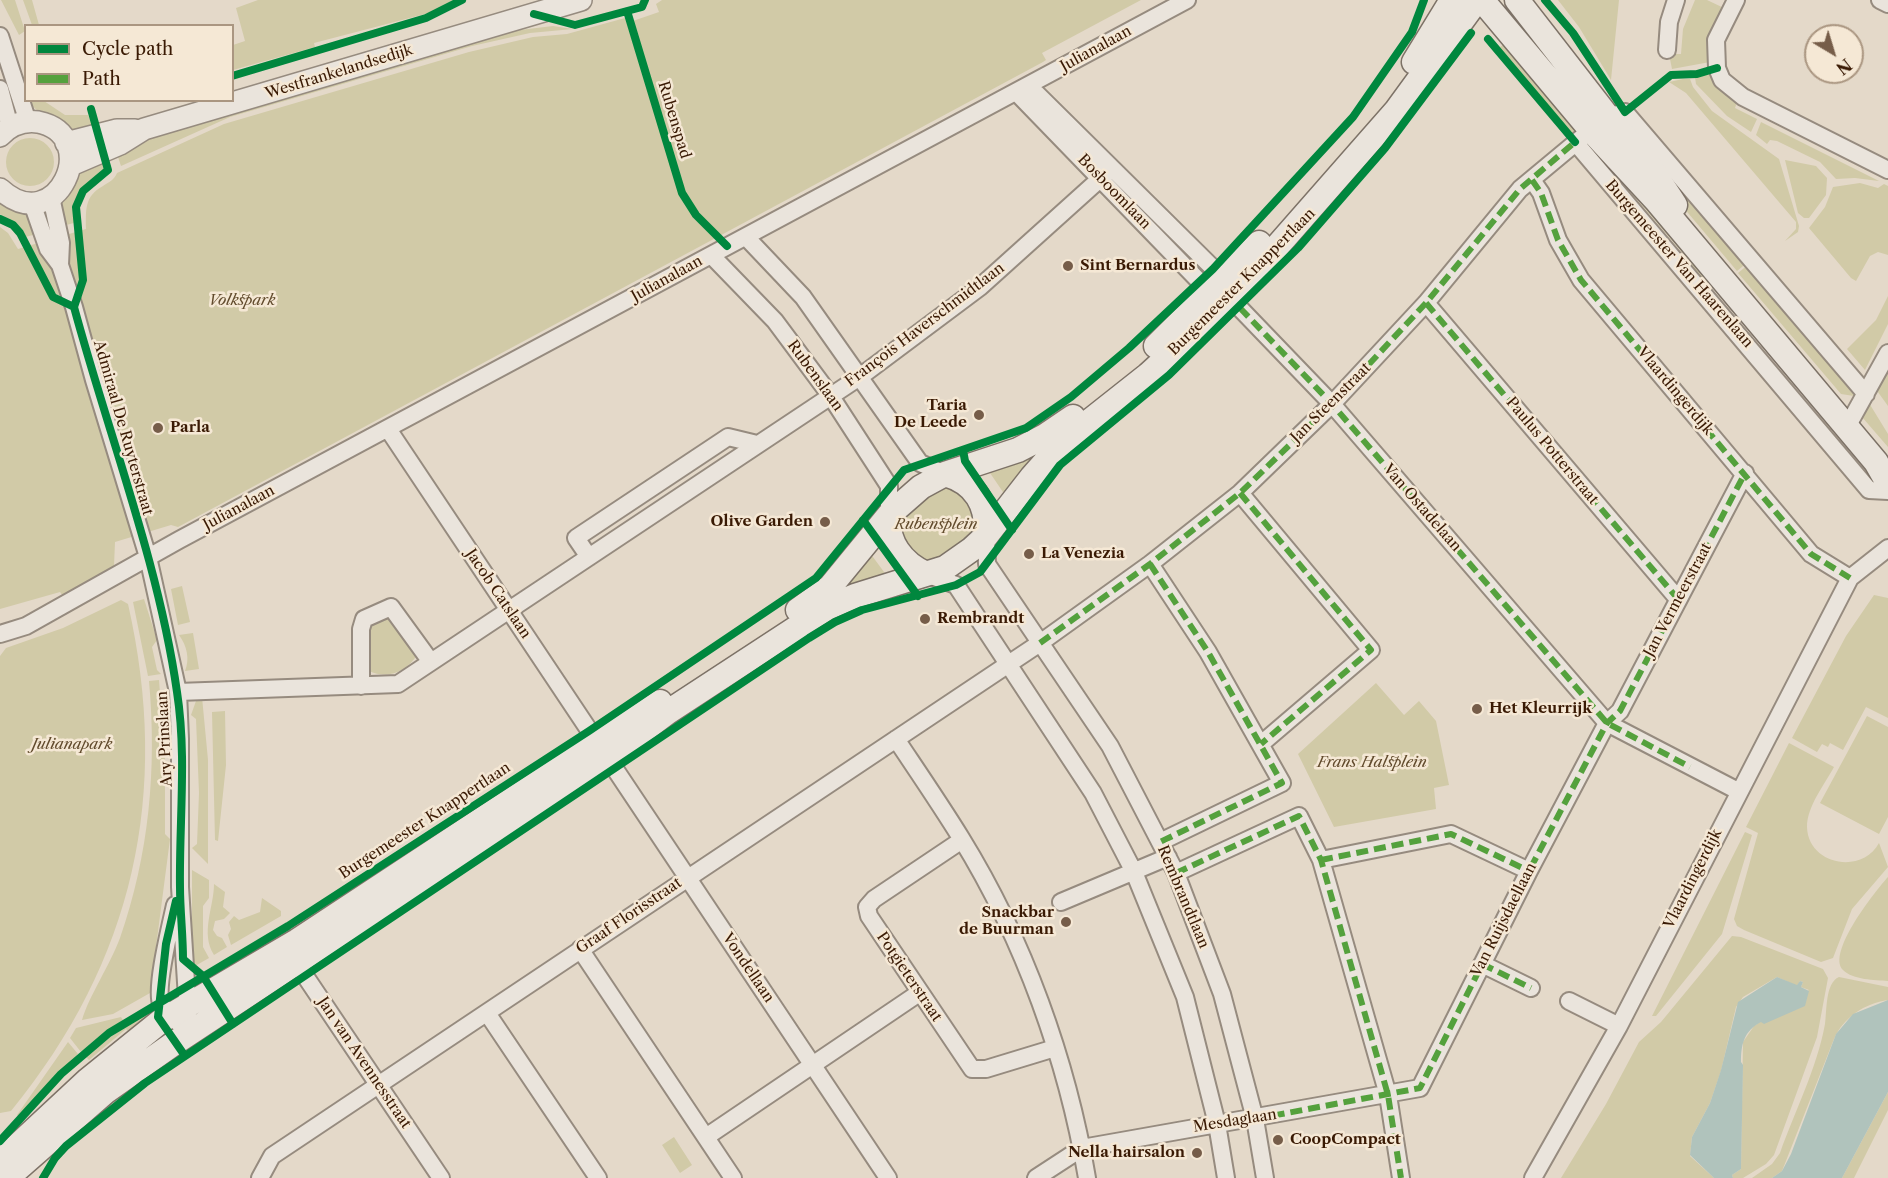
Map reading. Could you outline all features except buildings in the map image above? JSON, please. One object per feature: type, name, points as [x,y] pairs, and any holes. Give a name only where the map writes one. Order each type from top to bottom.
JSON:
[{"type":"main road","name":"Burgemeester Knappertlaan","points":[[986,536],[1062,443],[1148,375],[1284,219],[1361,129],[1430,40],[1452,0]]},
{"type":"main road","name":"Burgemeester Knappertlaan","points":[[945,474],[1018,450],[1061,426],[1222,290],[1396,111],[1477,0]]},
{"type":"main road","name":"Burgemeester Van Haarenlaan","points":[[1482,0],[1591,130],[1649,165],[1675,206],[1856,412],[1888,456]]},
{"type":"main road","name":"Burgemeester Van Haarenlaan","points":[[1517,0],[1591,130]]},
{"type":"main road","name":"Burgemeester Van Haarenlaan","points":[[1856,412],[1876,462],[1888,483]]},
{"type":"main road","points":[[945,474],[963,480],[986,511],[986,536],[945,568],[926,574],[906,562],[893,544],[888,526],[889,515],[914,492],[945,474]]},
{"type":"main road","name":"Burgemeester Knappertlaan","points":[[5,1178],[105,1092],[191,1032],[292,956],[602,751],[830,587],[889,515]]},
{"type":"main road","name":"Burgemeester Knappertlaan","points":[[602,751],[668,712],[827,608],[855,596],[926,574]]},
{"type":"main road","name":"Burgemeester Knappertlaan","points":[[0,1162],[88,1080],[133,1042],[178,1010],[292,956]]},
{"type":"street","name":"Westfrankelandsedijk","points":[[66,143],[117,130],[144,129],[581,0]]},
{"type":"street","name":"Julianalaan","points":[[0,634],[26,626],[148,557],[1187,0]]},
{"type":"street","points":[[1667,50],[1670,22],[1676,0]]},
{"type":"street","points":[[1736,0],[1716,40],[1717,68],[1722,80],[1743,97],[1888,170]]},
{"type":"street","points":[[1880,0],[1888,4]]},
{"type":"street","points":[[0,36],[13,128]]},
{"type":"street","points":[[0,89],[13,128]]},
{"type":"street","name":"Bosboomlaan","points":[[1023,89],[1222,290]]},
{"type":"street","points":[[0,189],[15,200],[42,200],[65,183],[71,165],[66,143],[54,129],[13,128]]},
{"type":"street","name":"Westfrankelandsedijk","points":[[71,165],[120,144],[144,129]]},
{"type":"street","name":"Jan Steenstraat","points":[[1040,643],[1150,564],[1240,493],[1332,404],[1426,303],[1520,189],[1591,130]]},
{"type":"street","name":"Burgemeester Van Haarenlaan","points":[[1591,130],[1869,490],[1888,491]]},
{"type":"street","name":"François Haverschmidtlaan","points":[[178,692],[398,684],[861,376],[980,287],[1106,174]]},
{"type":"street","name":"Vlaardingerdijk","points":[[1532,180],[1541,193],[1558,240],[1581,280],[1811,554],[1850,578]]},
{"type":"street","name":"Admiraal De Ruyterstraat","points":[[42,200],[48,249],[60,265],[148,557]]},
{"type":"street","points":[[746,237],[803,297],[861,376],[920,463],[945,474]]},
{"type":"street","name":"Rubenslaan","points":[[711,255],[775,321],[830,395],[889,486],[889,515]]},
{"type":"street","name":"Van Ostadelaan","points":[[1222,290],[1332,404],[1607,723]]},
{"type":"street","name":"Paulus Potterstraat","points":[[1426,303],[1678,599]]},
{"type":"street","points":[[1856,412],[1888,353]]},
{"type":"street","name":"Jacob Catslaan","points":[[388,429],[602,751]]},
{"type":"street","points":[[589,557],[576,538],[728,437],[757,444]]},
{"type":"street","name":"Jan Vermeerstraat","points":[[1607,723],[1620,711],[1745,473]]},
{"type":"street","points":[[1240,493],[1371,650],[1261,744]]},
{"type":"street","name":"Rembrandtlaan","points":[[986,536],[987,564],[1110,746],[1176,873],[1222,994],[1255,1119],[1265,1178]]},
{"type":"street","name":"Vlaardingerdijk","points":[[1533,1178],[1619,1026],[1738,791],[1850,578],[1888,548]]},
{"type":"street","name":"Ary Prinslaan","points":[[148,557],[178,692],[180,739],[178,1010],[191,1032]]},
{"type":"street","points":[[1150,564],[1208,652],[1282,783],[1160,842]]},
{"type":"street","points":[[926,574],[956,585],[1093,793],[1134,872],[1185,997],[1217,1124],[1226,1178]]},
{"type":"street","points":[[361,686],[361,628],[364,619],[391,606],[431,662]]},
{"type":"street","points":[[1008,664],[1040,643]]},
{"type":"street","name":"Graaf Florisstraat","points":[[260,1178],[272,1156],[1008,664]]},
{"type":"street","points":[[1607,723],[1738,791]]},
{"type":"street","name":"Van Ruijsdaellaan","points":[[1388,1095],[1420,1088],[1529,871],[1607,723]]},
{"type":"street","points":[[896,738],[962,840],[1025,964],[1055,1048],[1082,1148],[1087,1178]]},
{"type":"street","name":"Vondellaan","points":[[602,751],[888,1178]]},
{"type":"street","points":[[1176,873],[1299,816],[1321,860],[1388,1095],[1401,1178]]},
{"type":"street","points":[[1321,860],[1452,834],[1529,871]]},
{"type":"street","name":"Potgieterstraat","points":[[962,840],[874,899],[867,907],[869,916],[972,1069],[986,1069],[1055,1048]]},
{"type":"street","points":[[1061,902],[1117,876],[1134,872],[1168,857]]},
{"type":"street","name":"Ary Prinslaan","points":[[178,1010],[160,1001],[166,944],[180,887]]},
{"type":"street","points":[[580,949],[733,1178]]},
{"type":"street","name":"Jan van Avennesstraat","points":[[292,956],[441,1178]]},
{"type":"street","points":[[1482,964],[1531,988]]},
{"type":"street","points":[[706,1137],[920,993]]},
{"type":"street","points":[[1569,1001],[1619,1026]]},
{"type":"street","points":[[487,1013],[598,1178]]},
{"type":"street","name":"Mesdaglaan","points":[[1082,1148],[1388,1095]]},
{"type":"street","points":[[1036,1178],[1082,1148]]},
{"type":"street","points":[[0,1174],[5,1178]]},
{"type":"green space","points":[[1,0],[15,0],[24,28],[24,32],[19,35]]},
{"type":"green space","points":[[23,0],[32,0],[39,24],[32,24]]},
{"type":"green space","points":[[258,0],[460,0],[429,13],[314,43],[315,47],[234,70],[234,45],[245,41],[236,8]]},
{"type":"green space","name":"Volkspark","points":[[662,0],[1141,0],[1042,53],[1046,60],[1043,62],[178,527],[171,525],[115,542],[114,566],[63,596],[60,592],[0,609],[0,227],[8,233],[18,249],[86,229],[86,210],[89,199],[117,173],[224,124],[469,52],[533,37],[567,34],[625,18],[627,23],[659,12],[656,4]]},
{"type":"green space","points":[[1558,0],[1619,0],[1611,80],[1579,27]]},
{"type":"green space","points":[[1695,0],[1707,0],[1726,9],[1710,62],[1672,69],[1669,54],[1681,54],[1683,29]]},
{"type":"green space","points":[[553,26],[573,29],[530,33],[472,46],[230,117],[121,166],[116,151],[172,129],[503,32]]},
{"type":"green space","points":[[1507,41],[1576,129],[1572,135],[1498,49]]},
{"type":"green space","points":[[1711,73],[1719,87],[1737,102],[1735,108],[1757,119],[1751,132],[1727,116],[1696,84],[1695,77]]},
{"type":"green space","points":[[1690,79],[1693,87],[1712,111],[1779,159],[1799,226],[1798,232],[1785,241],[1796,229],[1796,222],[1686,93],[1669,82]]},
{"type":"green space","points":[[29,102],[46,102],[65,115],[88,115],[94,129],[70,131],[36,110]]},
{"type":"green space","points":[[1761,122],[1879,181],[1855,178],[1836,179],[1820,162],[1777,141],[1770,140],[1767,144],[1756,135]]},
{"type":"green space","points":[[1638,134],[1748,262],[1737,271],[1672,194]]},
{"type":"green space","points":[[30,138],[47,145],[54,162],[47,179],[30,186],[13,179],[6,162],[13,145]]},
{"type":"green space","points":[[102,157],[104,171],[84,186],[80,192],[75,206],[74,223],[62,226],[62,203],[83,166]]},
{"type":"green space","points":[[1610,158],[1711,283],[1706,287],[1691,270],[1692,264],[1605,162]]},
{"type":"green space","points":[[1785,160],[1816,166],[1827,178],[1826,195],[1809,218],[1804,218],[1798,213]]},
{"type":"green space","points":[[1860,183],[1878,188],[1884,184],[1888,186],[1888,255],[1878,252],[1870,256],[1856,281],[1809,228],[1825,207],[1833,187]]},
{"type":"green space","points":[[0,201],[27,216],[37,234],[25,237],[17,224],[0,214]]},
{"type":"green space","points":[[1749,264],[1856,393],[1854,396],[1841,394],[1738,273]]},
{"type":"green space","points":[[1888,296],[1888,324],[1865,370],[1847,349],[1876,320]]},
{"type":"green space","points":[[1888,366],[1888,406],[1875,388]]},
{"type":"green space","points":[[1869,403],[1888,434],[1888,447],[1862,417]]},
{"type":"green space","points":[[1039,450],[1005,495],[988,470]]},
{"type":"green space","name":"Rubensplein","points":[[948,482],[980,511],[975,539],[925,566],[896,539],[900,509]]},
{"type":"green space","points":[[870,553],[887,576],[837,594]]},
{"type":"green space","points":[[182,586],[190,622],[178,625],[171,589]]},
{"type":"green space","points":[[1874,595],[1888,598],[1888,718],[1866,707],[1843,750],[1830,743],[1828,747],[1822,744],[1817,752],[1792,738],[1846,636]]},
{"type":"green space","points":[[144,599],[157,640],[152,647],[157,670],[161,674],[148,676],[133,602]]},
{"type":"green space","name":"Julianapark","points":[[121,600],[128,604],[140,674],[145,742],[142,808],[132,872],[113,934],[87,995],[53,1054],[11,1111],[0,1113],[0,656],[6,648],[63,628]]},
{"type":"green space","points":[[389,616],[417,655],[408,666],[396,672],[376,674],[369,671],[368,627],[371,622]]},
{"type":"green space","points":[[193,633],[199,669],[185,671],[187,653],[179,635]]},
{"type":"green space","points":[[159,680],[165,759],[165,834],[170,839],[150,993],[113,1014],[82,1020],[120,938],[138,875],[151,779],[149,681]]},
{"type":"green space","name":"Frans Halsplein","points":[[1376,683],[1404,715],[1419,701],[1436,721],[1449,785],[1434,788],[1436,809],[1334,827],[1298,754]]},
{"type":"green space","points":[[202,697],[208,760],[208,864],[192,848],[197,844],[199,793],[196,719],[191,715],[196,701]]},
{"type":"green space","points":[[225,711],[226,765],[218,841],[215,840],[212,712]]},
{"type":"green space","points":[[1867,716],[1888,727],[1888,817],[1879,834],[1820,803]]},
{"type":"green space","points":[[1789,743],[1834,767],[1813,803],[1808,819],[1810,840],[1816,850],[1837,861],[1849,862],[1871,853],[1879,843],[1888,867],[1852,909],[1833,958],[1821,962],[1744,930],[1737,926],[1734,919],[1758,833],[1746,827]]},
{"type":"green space","points":[[1745,832],[1752,835],[1722,934],[1656,1016],[1652,1016]]},
{"type":"green space","points":[[192,870],[209,880],[209,898],[203,906],[203,947],[209,958],[195,966],[192,954]]},
{"type":"green space","points":[[1888,877],[1888,981],[1852,976],[1843,970],[1840,962],[1841,950],[1855,922]]},
{"type":"green space","points":[[214,884],[225,892],[223,907],[230,913],[224,919],[215,921],[213,930],[217,936],[222,938],[227,947],[214,955],[210,947],[208,929]]},
{"type":"green space","points":[[262,898],[281,911],[281,916],[231,945],[228,935],[231,929],[229,922],[234,916],[239,920],[260,912]]},
{"type":"green space","points":[[1732,936],[1741,937],[1823,969],[1828,978],[1817,1037],[1774,1155],[1766,1164],[1743,1178],[1733,1178],[1732,1175],[1741,1169],[1743,1042],[1754,1026],[1809,990],[1801,987],[1803,982],[1800,981],[1797,986],[1777,977],[1743,997],[1736,1007],[1721,1071],[1710,1103],[1692,1137],[1690,1156],[1714,1178],[1561,1178],[1606,1104],[1639,1042],[1661,1022]]},
{"type":"green space","points":[[1839,977],[1888,987],[1888,1000],[1863,1008],[1843,1024],[1834,1039],[1782,1171],[1772,1178],[1752,1178],[1772,1164],[1780,1153],[1817,1057],[1831,985]]},
{"type":"green space","points":[[144,1014],[147,1018],[129,1032],[126,1029],[89,1060],[85,1056],[92,1050]]},
{"type":"green space","points":[[121,1017],[123,1020],[81,1052],[70,1038],[76,1028]]},
{"type":"green space","points":[[68,1042],[78,1054],[20,1118],[17,1115]]},
{"type":"green space","points":[[1888,1092],[1888,1110],[1854,1178],[1842,1178]]},
{"type":"green space","points":[[674,1137],[692,1165],[680,1173],[662,1145]]},
{"type":"shaded area","points":[[1777,977],[1797,985],[1800,981],[1803,982],[1801,987],[1809,991],[1805,1006],[1764,1024],[1761,1022],[1747,1034],[1741,1055],[1743,1065],[1741,1169],[1732,1175],[1733,1178],[1714,1178],[1690,1155],[1692,1137],[1710,1103],[1738,1002]]},
{"type":"shaded area","points":[[1888,1000],[1888,1092],[1842,1178],[1772,1178],[1782,1171],[1791,1154],[1836,1034],[1853,1014]]},
{"type":"marked path","points":[[1040,643],[1150,564],[1240,493],[1332,404],[1426,303],[1520,189],[1575,142]]},
{"type":"marked path","points":[[1532,180],[1541,193],[1558,240],[1581,280],[1811,554],[1850,578]]},
{"type":"marked path","points":[[1426,303],[1678,599]]},
{"type":"marked path","points":[[1240,308],[1332,404],[1607,723],[1690,767]]},
{"type":"marked path","points":[[1255,1119],[1420,1088],[1529,871],[1607,723],[1620,711],[1745,473]]},
{"type":"marked path","points":[[1240,493],[1371,650],[1261,744]]},
{"type":"marked path","points":[[1150,564],[1208,652],[1282,783],[1160,842]]},
{"type":"marked path","points":[[1176,873],[1299,816],[1321,860],[1388,1095],[1401,1178]]},
{"type":"marked path","points":[[1321,860],[1451,834],[1529,871]]},
{"type":"marked path","points":[[1482,964],[1531,988]]},
{"type":"cycle path","points":[[234,75],[426,18],[462,0]]},
{"type":"cycle path","name":"Rubenspad","points":[[645,0],[642,7],[627,11],[682,193],[696,215],[727,246]]},
{"type":"cycle path","points":[[0,1141],[61,1074],[109,1033],[288,926],[589,731],[816,578],[904,470],[1026,428],[1071,397],[1129,348],[1213,269],[1353,117],[1412,32],[1424,0]]},
{"type":"cycle path","points":[[1545,0],[1573,33],[1625,112],[1671,75],[1697,74],[1717,68]]},
{"type":"cycle path","points":[[534,14],[575,25],[627,11]]},
{"type":"cycle path","points":[[43,1178],[55,1158],[66,1146],[145,1083],[809,638],[835,622],[862,610],[956,585],[980,572],[1060,465],[1169,375],[1298,248],[1385,148],[1471,33]]},
{"type":"cycle path","points":[[1488,39],[1575,142]]},
{"type":"cycle path","points":[[0,219],[13,225],[20,233],[53,297],[74,307],[83,280],[76,207],[83,191],[108,170],[91,109]]},
{"type":"cycle path","points":[[74,307],[132,499],[169,644],[182,740],[180,887],[183,959],[203,976],[233,1024]]},
{"type":"cycle path","points":[[963,450],[965,461],[1012,530]]},
{"type":"cycle path","points":[[863,520],[918,596]]},
{"type":"cycle path","points":[[176,901],[166,944],[158,1017],[185,1056]]},
{"type":"place","name":"Sint Bernardus","points":[[1068,266]]},
{"type":"place","name":"Taria De Leede","points":[[979,415]]},
{"type":"place","name":"Parla","points":[[158,428]]},
{"type":"place","name":"Olive Garden","points":[[825,522]]},
{"type":"place","name":"La Venezia","points":[[1029,554]]},
{"type":"place","name":"Rembrandt","points":[[925,619]]},
{"type":"place","name":"Het Kleurrijk","points":[[1477,709]]},
{"type":"place","name":"Snackbar de Buurman","points":[[1066,922]]},
{"type":"place","name":"CoopCompact","points":[[1278,1140]]},
{"type":"place","name":"Nella hairsalon","points":[[1197,1153]]}]
